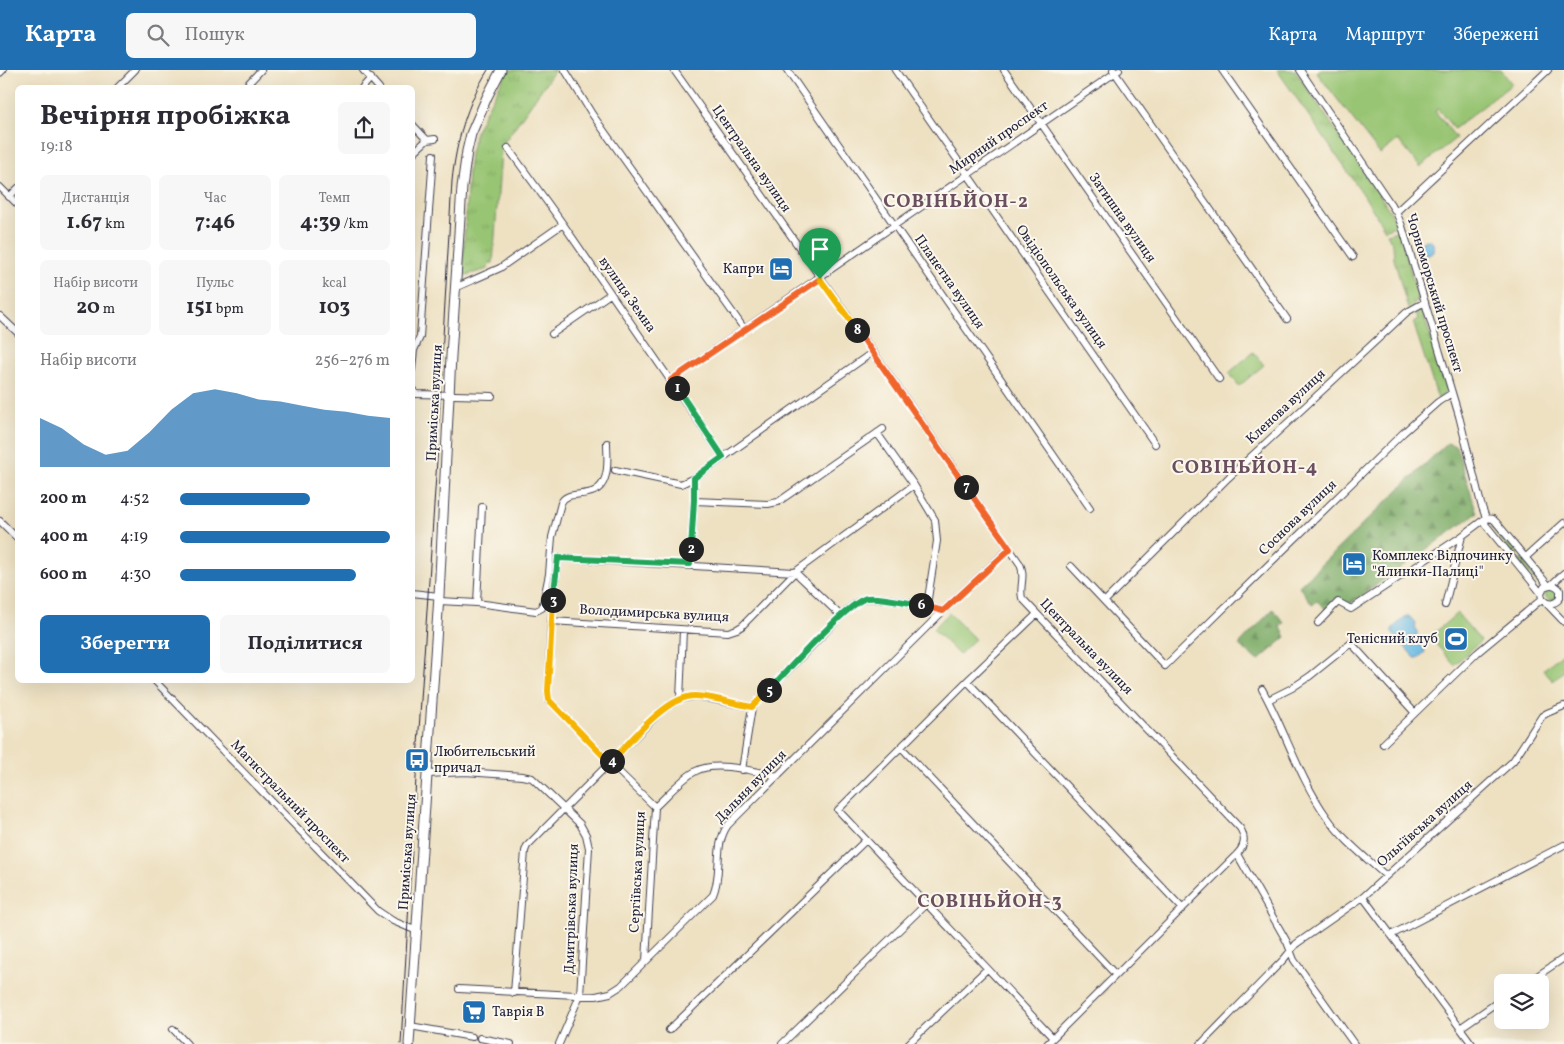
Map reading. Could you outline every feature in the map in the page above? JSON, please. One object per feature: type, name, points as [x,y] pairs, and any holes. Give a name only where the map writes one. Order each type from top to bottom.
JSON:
[{"type":"street","points":[[0,73],[3,70]]},
{"type":"street","points":[[120,85],[135,70]]},
{"type":"street","points":[[247,85],[261,70]]},
{"type":"street","points":[[363,70],[377,85]]},
{"type":"street","name":"Приміська вулиця","points":[[409,1044],[439,598],[462,187],[467,151],[480,113],[501,70]]},
{"type":"street","points":[[564,70],[598,122],[745,330]]},
{"type":"street","name":"Центральна вулиця","points":[[674,70],[1010,549],[1023,570],[1022,598],[1240,828],[1245,839],[1242,850],[1237,854]]},
{"type":"street","name":"Планетна вулиця","points":[[787,70],[1090,508]]},
{"type":"street","name":"Овідіопольська вулиця","points":[[895,70],[1155,444]]},
{"type":"street","name":"Затишна вулиця","points":[[1004,70],[1219,379]]},
{"type":"street","points":[[1222,70],[1353,257]]},
{"type":"street","name":"Чорноморський проспект","points":[[1300,70],[1396,212],[1402,226],[1452,393],[1486,518],[1485,524],[1546,593]]},
{"type":"street","points":[[1396,212],[1548,70]]},
{"type":"street","points":[[1116,71],[1287,319]]},
{"type":"street","name":"Мирний проспект","points":[[671,380],[820,279],[1116,71]]},
{"type":"street","points":[[365,85],[371,78]]},
{"type":"street","points":[[415,127],[427,140]]},
{"type":"street","points":[[415,151],[427,140],[435,139]]},
{"type":"street","name":"вулиця Земна","points":[[508,148],[723,457]]},
{"type":"street","points":[[415,348],[420,337],[433,155]]},
{"type":"street","points":[[0,187],[15,202]]},
{"type":"street","points":[[9,196],[15,191]]},
{"type":"street","points":[[457,287],[500,268],[562,224]]},
{"type":"street","points":[[552,334],[610,294]]},
{"type":"street","name":"Кленова вулиця","points":[[1105,601],[1228,478],[1408,312],[1425,302]]},
{"type":"street","points":[[0,316],[15,331]]},
{"type":"street","points":[[614,470],[681,484],[694,478],[873,352]]},
{"type":"street","points":[[415,393],[492,396]]},
{"type":"street","name":"Соснова вулиця","points":[[1105,601],[1165,666],[1403,433],[1438,402],[1452,393]]},
{"type":"street","points":[[694,500],[768,504],[778,502],[880,431],[931,512],[937,530],[936,553],[927,606]]},
{"type":"street","points":[[415,594],[536,611],[542,608],[549,574],[552,537],[561,503],[566,496],[592,493],[600,487],[607,471],[608,443]]},
{"type":"street","points":[[694,478],[690,564],[795,572],[841,616]]},
{"type":"street","name":"Володимирська вулиця","points":[[551,621],[728,632],[737,629],[795,572],[914,485]]},
{"type":"street","points":[[477,603],[482,507]]},
{"type":"street","points":[[1318,623],[1338,602],[1351,609],[1462,536],[1486,518],[1493,519],[1526,557],[1564,622]]},
{"type":"street","points":[[0,521],[15,536]]},
{"type":"street","points":[[1526,557],[1564,523]]},
{"type":"street","points":[[1445,605],[1462,536]]},
{"type":"street","name":"Дальня вулиця","points":[[459,989],[596,996],[610,993],[621,986],[713,895],[716,888],[719,845],[723,832],[728,825],[943,611],[1010,549]]},
{"type":"street","name":"Сергіївська вулиця","points":[[646,961],[655,807],[549,700],[551,621],[558,558],[690,564]]},
{"type":"street","points":[[1071,566],[1105,601]]},
{"type":"street","points":[[1546,593],[1564,573]]},
{"type":"street","points":[[1383,744],[1477,653],[1555,585],[1562,592],[1558,601],[1546,593]]},
{"type":"street","points":[[742,770],[752,707],[841,616],[858,602],[869,598],[927,606],[943,611]]},
{"type":"street","points":[[1036,614],[967,680],[838,810],[1053,1038]]},
{"type":"street","points":[[680,699],[683,630]]},
{"type":"street","points":[[1268,700],[1310,676],[1350,642],[1415,713]]},
{"type":"street","points":[[967,680],[1182,908]]},
{"type":"street","name":"Магистральний проспект","points":[[157,683],[378,911],[393,921],[417,931]]},
{"type":"street","points":[[1262,690],[1308,784],[1326,816],[1343,838],[1386,876]]},
{"type":"street","points":[[514,993],[525,851],[530,842],[661,711],[680,699],[696,696],[752,707]]},
{"type":"street","name":"Ольгіївська вулиця","points":[[1201,1044],[1296,944],[1363,896],[1386,876],[1513,761],[1542,716],[1564,706]]},
{"type":"street","points":[[901,747],[1116,974]]},
{"type":"street","points":[[655,807],[689,775],[697,770],[714,767],[778,776]]},
{"type":"street","name":"Дмитрівська вулиця","points":[[428,774],[465,772],[527,777],[537,782],[564,808],[586,835],[589,848],[580,995],[559,1044]]},
{"type":"street","points":[[669,1030],[866,840]]},
{"type":"street","points":[[1390,935],[1564,845]]},
{"type":"street","points":[[1047,1044],[1237,854],[1287,942],[1294,960],[1353,1043]]},
{"type":"street","points":[[1363,896],[1472,1044]]},
{"type":"street","points":[[782,1044],[926,904]]},
{"type":"street","points":[[1540,974],[1564,958]]},
{"type":"street","points":[[908,1044],[987,969]]},
{"type":"street","points":[[1460,1028],[1494,1005]]},
{"type":"street","points":[[410,1026],[472,1037]]},
{"type":"street","points":[[173,1029],[187,1044]]},
{"type":"street","points":[[480,1038],[510,1044]]},
{"type":"green space","points":[[508,70],[555,70],[503,144],[493,263],[489,263],[488,269],[467,275],[464,274],[463,263],[470,153],[475,133]]},
{"type":"green space","points":[[1277,70],[1295,70],[1390,211],[1396,222],[1395,226],[1385,230],[1363,194]]},
{"type":"green space","points":[[1321,70],[1501,70],[1512,84],[1454,129],[1438,109],[1435,111],[1456,138],[1420,167],[1398,140],[1380,154],[1317,73]]},
{"type":"green space","points":[[1396,231],[1400,233],[1418,298],[1408,309],[1394,259],[1393,245],[1387,234]]},
{"type":"green space","points":[[1419,309],[1422,310],[1447,388],[1438,399],[1413,322],[1418,319],[1416,312]]},
{"type":"green space","points":[[1253,352],[1264,365],[1239,386],[1229,373]]},
{"type":"green space","points":[[1447,443],[1456,446],[1477,513],[1350,604],[1336,598],[1327,610],[1317,601],[1312,604],[1299,586]]},
{"type":"green space","points":[[1495,524],[1518,553],[1517,555],[1514,555],[1491,527]]},
{"type":"green space","points":[[1523,559],[1541,581],[1539,584],[1520,562]]},
{"type":"green space","points":[[1551,588],[1557,594],[1551,600],[1545,594]]},
{"type":"green space","points":[[1273,609],[1284,623],[1280,626],[1286,637],[1258,661],[1239,645]]},
{"type":"green space","points":[[949,613],[975,639],[959,655],[933,629]]},
{"type":"green space","name":"Тенісний клуб","points":[[1457,613],[1481,641],[1454,665],[1430,637]]},
{"type":"green space","points":[[1564,652],[1564,671],[1553,681],[1543,670]]},
{"type":"water","points":[[1424,240],[1430,240],[1434,247],[1430,254],[1424,254],[1420,250],[1420,244]]},
{"type":"water","points":[[1406,616],[1409,616],[1416,624],[1417,635],[1414,638],[1425,652],[1418,658],[1415,658],[1392,633],[1392,629]]},
{"type":"tram line","points":[[401,1044],[417,760],[438,445],[452,181],[456,152],[468,109],[488,70]]},
{"type":"place","name":"Капри","points":[[781,269]]},
{"type":"place","name":"Комплекс Відпочинку \"Ялинки-Палиці\"","points":[[1354,564]]},
{"type":"place","name":"Тенісний клуб","points":[[1456,639]]},
{"type":"place","name":"Любительський причал","points":[[417,760]]},
{"type":"place","name":"Таврія В","points":[[474,1012]]},
{"type":"district","name":"СОВІНЬЙОН-2","points":[[956,202]]},
{"type":"district","name":"СОВІНЬЙОН-4","points":[[1245,468]]},
{"type":"district","name":"СОВІНЬЙОН-3","points":[[990,902]]},
{"type":"route","points":[[820,279],[1010,549],[943,611],[927,606],[875,598],[864,599],[858,602],[841,616],[752,707],[696,696],[680,699],[661,711],[610,763],[549,700],[551,621],[558,558],[690,564],[694,478],[723,457],[671,380],[820,279]]}]
